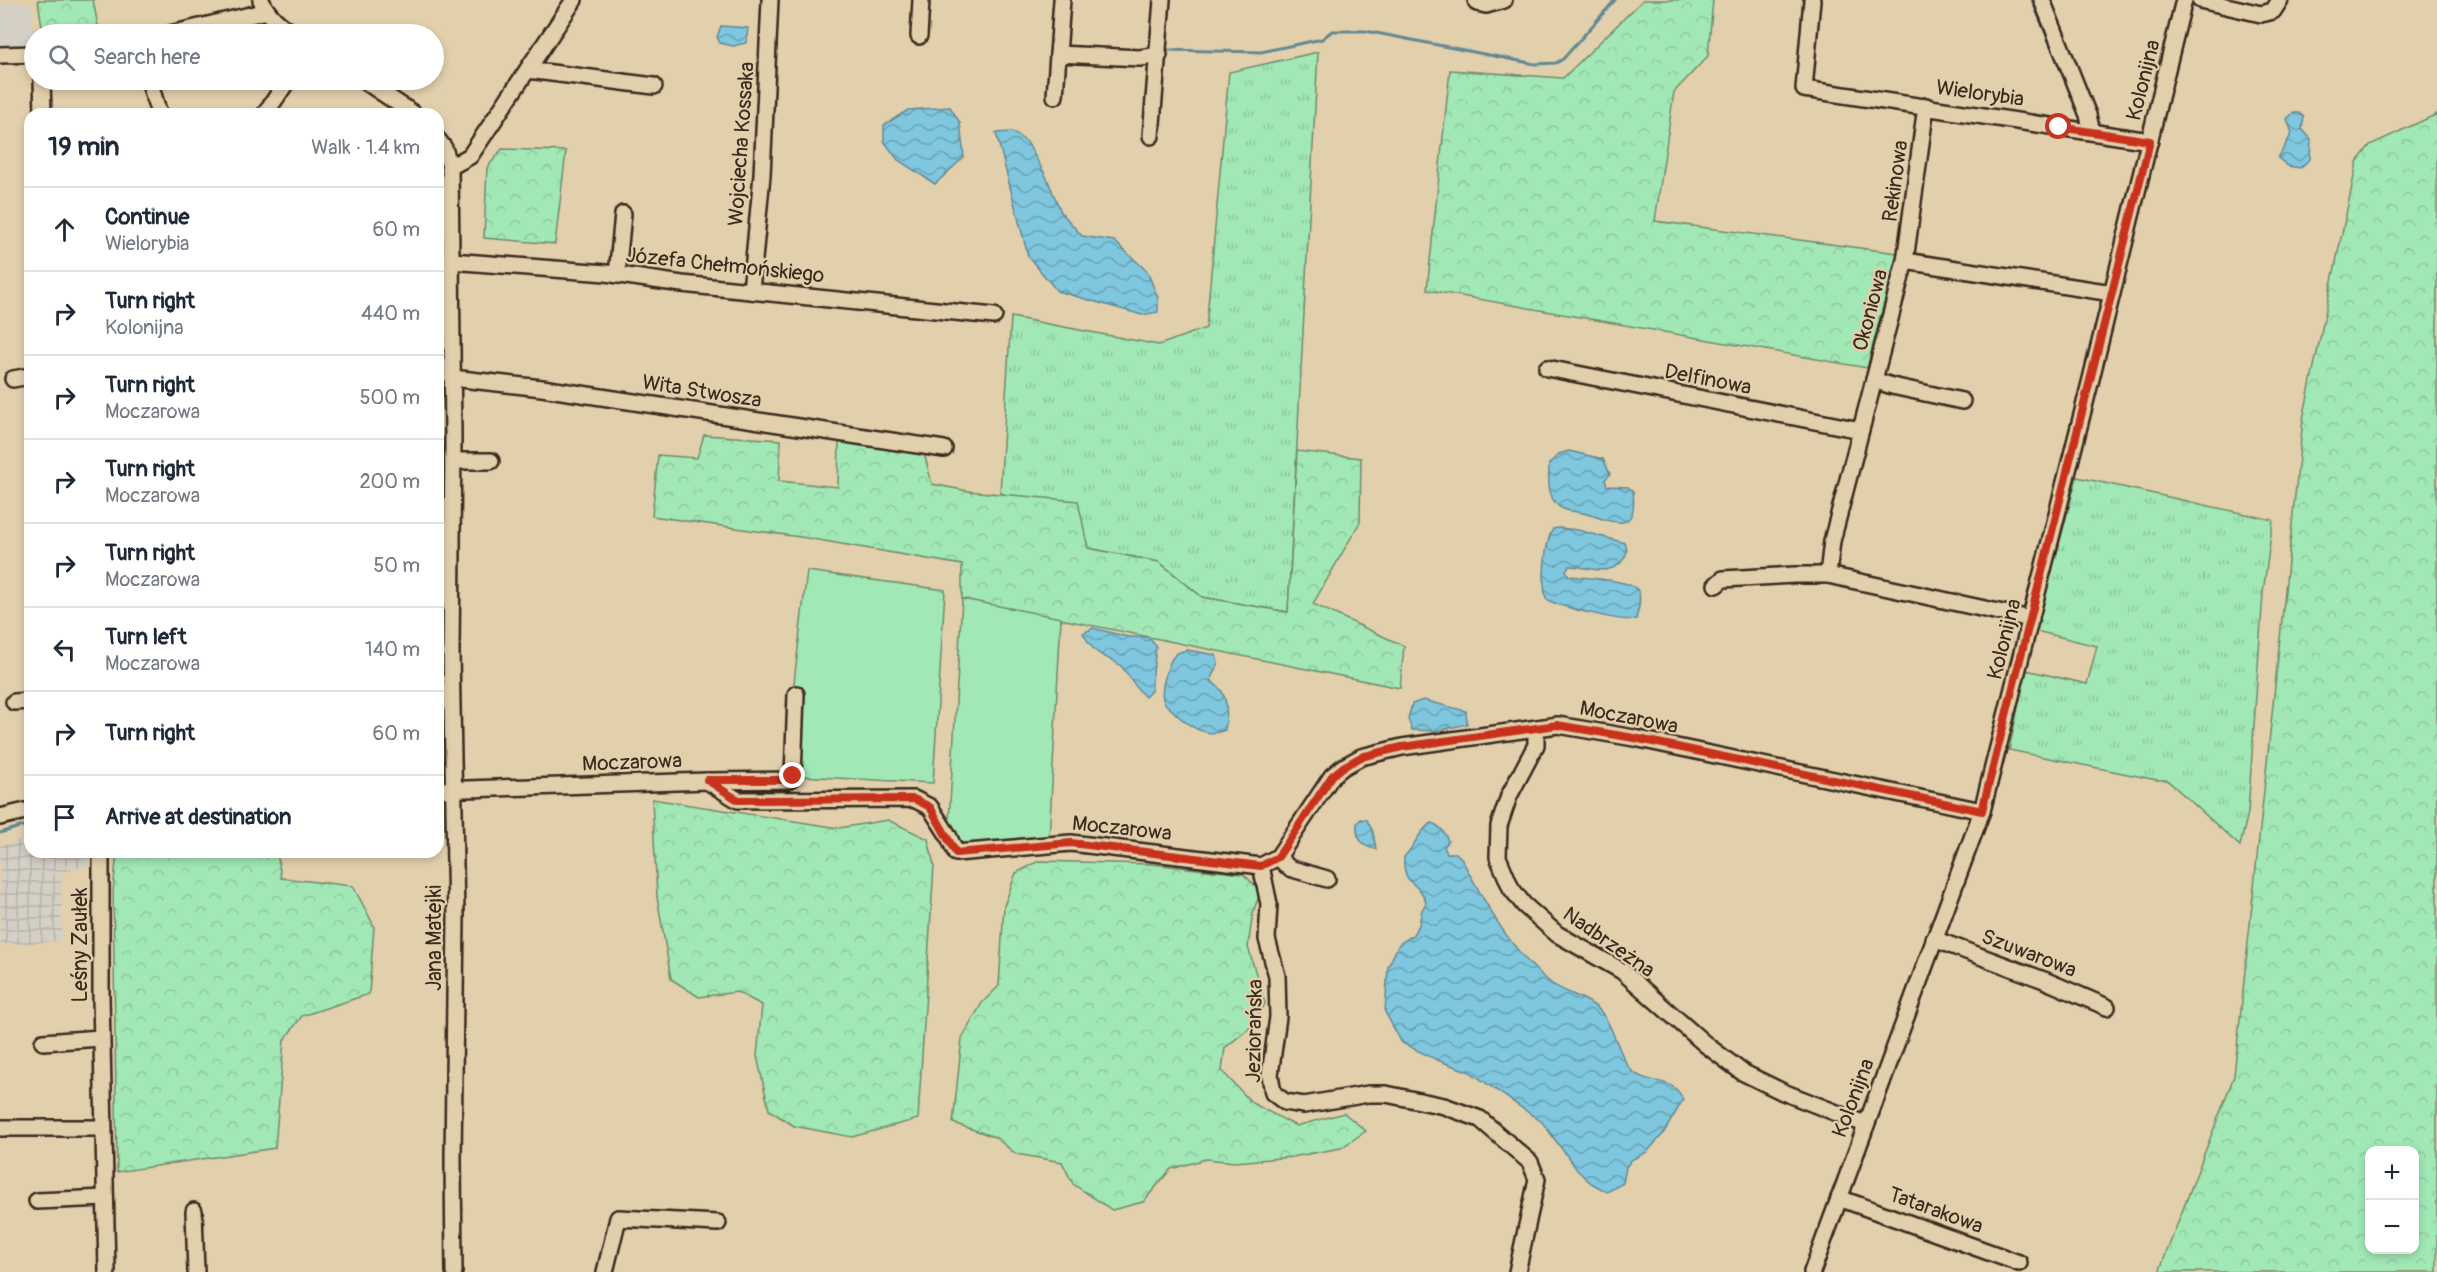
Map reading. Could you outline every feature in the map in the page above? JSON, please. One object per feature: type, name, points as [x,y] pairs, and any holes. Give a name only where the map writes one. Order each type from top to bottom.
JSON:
[{"type":"street","points":[[450,167],[471,156],[574,0]]},
{"type":"street","name":"Wojciecha Kossaka","points":[[751,291],[762,175],[770,0]]},
{"type":"street","points":[[919,36],[921,0]]},
{"type":"street","points":[[1055,96],[1062,0]]},
{"type":"street","points":[[1151,136],[1162,0]]},
{"type":"street","points":[[1476,0],[1477,3],[1486,5],[1504,0]]},
{"type":"street","name":"Wielorybia","points":[[1812,0],[1804,89],[2150,141]]},
{"type":"street","points":[[2042,0],[2088,115],[2092,132]]},
{"type":"street","name":"Kolonijna","points":[[1812,1272],[1982,811],[2184,0]]},
{"type":"street","points":[[2200,0],[2261,14],[2272,12],[2280,0]]},
{"type":"street","points":[[202,24],[264,5],[279,24]]},
{"type":"street","points":[[0,55],[24,54]]},
{"type":"street","points":[[1058,54],[1140,58],[1158,55]]},
{"type":"street","points":[[528,70],[654,86]]},
{"type":"street","points":[[42,90],[43,108]]},
{"type":"street","points":[[152,90],[157,108]]},
{"type":"street","points":[[269,108],[281,90]]},
{"type":"street","points":[[378,90],[405,108]]},
{"type":"street","name":"Rekinowa","points":[[1905,261],[1926,106]]},
{"type":"street","name":"Jana Matejki","points":[[444,148],[450,167],[445,260],[452,378],[445,411],[453,461],[451,653],[446,789],[456,917],[454,1272]]},
{"type":"street","points":[[617,275],[623,214]]},
{"type":"street","name":"Józefa Chełmońskiego","points":[[445,260],[617,275],[682,284],[994,316]]},
{"type":"street","name":"Okoniowa","points":[[1828,575],[1832,541],[1905,261],[2112,293]]},
{"type":"street","name":"Delfinowa","points":[[1547,368],[1860,430]]},
{"type":"street","points":[[13,379],[24,377]]},
{"type":"street","name":"Wita Stwosza","points":[[452,378],[554,389],[944,449]]},
{"type":"street","points":[[1874,380],[1962,401]]},
{"type":"street","points":[[453,461],[491,461]]},
{"type":"street","points":[[1716,585],[1722,579],[1828,575],[2031,619]]},
{"type":"street","points":[[707,780],[789,780],[793,776],[796,694]]},
{"type":"street","points":[[14,702],[24,701]]},
{"type":"street","name":"Moczarowa","points":[[446,789],[707,780],[738,800],[914,799],[930,807],[956,853],[1071,843],[1261,866],[1278,857],[1332,776],[1361,757],[1402,747],[1557,725],[1583,728],[1982,811]]},
{"type":"street","name":"Nadbrzeżna","points":[[1536,728],[1536,746],[1509,796],[1499,826],[1498,857],[1511,888],[1524,905],[1557,934],[1622,972],[1704,1044],[1742,1072],[1783,1092],[1865,1124]]},
{"type":"street","points":[[0,817],[24,811]]},
{"type":"street","points":[[1278,857],[1289,868],[1327,879]]},
{"type":"street","name":"Leśny Zaułek","points":[[101,858],[101,1038],[106,1272]]},
{"type":"street","name":"Jeziorańska","points":[[1261,866],[1269,903],[1267,939],[1277,976],[1278,1017],[1270,1074],[1273,1093],[1285,1102],[1304,1105],[1368,1094],[1386,1094],[1444,1106],[1480,1119],[1530,1162],[1537,1179],[1517,1272]]},
{"type":"street","name":"Szuwarowa","points":[[1934,939],[2107,1007]]},
{"type":"street","points":[[43,1042],[101,1038]]},
{"type":"street","points":[[0,1128],[103,1128]]},
{"type":"street","points":[[37,1201],[105,1198]]},
{"type":"street","name":"Tatarakowa","points":[[1839,1198],[2019,1263]]},
{"type":"street","points":[[194,1211],[196,1272]]},
{"type":"street","points":[[605,1269],[618,1218],[718,1223]]},
{"type":"shaded area","points":[[0,3],[31,3],[32,24],[24,24],[24,46],[0,46]]},
{"type":"shaded area","points":[[24,838],[24,858],[88,858],[89,866],[61,872],[62,941],[0,945],[0,846]]},
{"type":"green space","points":[[38,0],[93,0],[98,24],[42,24]]},
{"type":"green space","points":[[1643,0],[1713,0],[1708,56],[1674,92],[1655,221],[1897,253],[1867,368],[1427,290],[1450,70],[1563,78]]},
{"type":"green space","points":[[1318,52],[1288,612],[1202,597],[1159,562],[1088,548],[1000,492],[1011,317],[1159,345],[1206,328],[1229,72]]},
{"type":"green space","points":[[2437,114],[2437,1272],[2159,1272],[2234,1076],[2303,419],[2357,162],[2370,145]]},
{"type":"green space","points":[[502,149],[566,151],[555,244],[484,238],[487,168]]},
{"type":"green space","points":[[704,435],[781,440],[779,481],[838,487],[839,441],[923,449],[932,484],[968,491],[1078,501],[1088,548],[1159,562],[1202,597],[1288,612],[1297,451],[1361,458],[1360,522],[1313,604],[1404,646],[1400,688],[962,599],[962,565],[807,538],[652,516],[658,455],[697,458]]},
{"type":"green space","points":[[2077,477],[2273,520],[2263,593],[2248,813],[2240,846],[2167,780],[2157,780],[2009,750],[2026,670],[2087,684],[2097,646],[2036,631]]},
{"type":"green space","points":[[807,571],[945,590],[933,783],[798,776],[793,691]]},
{"type":"green space","points":[[962,599],[1061,618],[1049,839],[961,844],[949,821]]},
{"type":"green space","points":[[444,689],[445,776],[444,777]]},
{"type":"green space","points":[[652,799],[839,828],[888,820],[928,839],[934,865],[918,1119],[852,1137],[794,1126],[769,1110],[757,1056],[762,1005],[737,992],[699,997],[671,979],[657,897]]},
{"type":"green space","points":[[116,858],[278,858],[281,878],[353,886],[374,926],[369,994],[302,1016],[284,1040],[275,1148],[117,1172],[113,891]]},
{"type":"green space","points":[[1039,861],[1151,864],[1243,874],[1261,891],[1253,912],[1248,947],[1265,1004],[1253,1025],[1225,1048],[1222,1071],[1252,1103],[1296,1126],[1344,1113],[1366,1131],[1341,1148],[1292,1157],[1235,1162],[1206,1159],[1171,1169],[1143,1202],[1112,1210],[1073,1184],[1062,1162],[1016,1154],[995,1137],[953,1123],[962,1038],[982,1003],[999,986],[1004,906],[1016,873]]},
{"type":"water","points":[[721,26],[748,28],[746,43],[733,46],[720,43],[717,37]]},
{"type":"water","points":[[950,107],[960,123],[964,157],[935,184],[898,160],[884,141],[884,125],[908,110]]},
{"type":"water","points":[[2293,113],[2299,113],[2304,117],[2302,129],[2311,139],[2310,159],[2300,168],[2288,166],[2278,158],[2292,133],[2287,119]]},
{"type":"water","points":[[1012,132],[1027,142],[1046,176],[1061,212],[1082,236],[1114,241],[1147,271],[1158,298],[1158,312],[1142,315],[1057,291],[1028,256],[996,133]]},
{"type":"water","points":[[1569,451],[1603,459],[1610,474],[1605,480],[1607,486],[1628,487],[1633,491],[1634,505],[1628,520],[1615,522],[1557,505],[1550,492],[1549,464],[1559,454]]},
{"type":"water","points":[[1553,529],[1578,530],[1625,543],[1627,550],[1624,558],[1612,569],[1598,570],[1569,566],[1566,570],[1569,576],[1595,578],[1634,587],[1640,597],[1636,619],[1618,619],[1591,613],[1546,599],[1544,573],[1546,553]]},
{"type":"water","points":[[1093,628],[1128,637],[1148,637],[1156,646],[1151,691],[1145,697],[1121,666],[1098,653],[1090,644],[1083,633]]},
{"type":"water","points":[[1187,650],[1216,655],[1218,663],[1211,679],[1221,690],[1225,699],[1225,730],[1210,733],[1196,729],[1164,703],[1162,695],[1165,676],[1172,658]]},
{"type":"water","points":[[1423,700],[1466,711],[1467,724],[1437,731],[1412,730],[1408,719],[1412,704]]},
{"type":"water","points":[[1361,819],[1367,820],[1373,832],[1376,849],[1363,844],[1357,833],[1357,823]]},
{"type":"water","points":[[1432,823],[1444,832],[1448,841],[1444,847],[1447,853],[1456,853],[1461,858],[1489,909],[1523,956],[1551,983],[1585,1000],[1602,1013],[1631,1070],[1644,1078],[1673,1087],[1683,1100],[1663,1134],[1647,1152],[1631,1160],[1626,1167],[1623,1183],[1607,1192],[1591,1183],[1578,1171],[1542,1122],[1470,1072],[1437,1060],[1402,1043],[1385,1012],[1388,967],[1399,944],[1412,936],[1419,925],[1426,903],[1424,896],[1406,874],[1404,857]]},
{"type":"waterway","points":[[1165,50],[1261,52],[1322,39],[1332,31],[1366,31],[1535,64],[1556,63],[1563,59],[1615,0]]},
{"type":"waterway","points":[[2032,0],[2082,122]]},
{"type":"waterway","points":[[0,833],[24,826]]},
{"type":"route","points":[[793,776],[789,780],[707,780],[738,800],[914,799],[930,807],[948,835],[956,853],[1071,843],[1261,866],[1278,857],[1332,776],[1361,757],[1402,747],[1557,725],[1634,738],[1982,811],[2150,141],[2059,127]]}]
